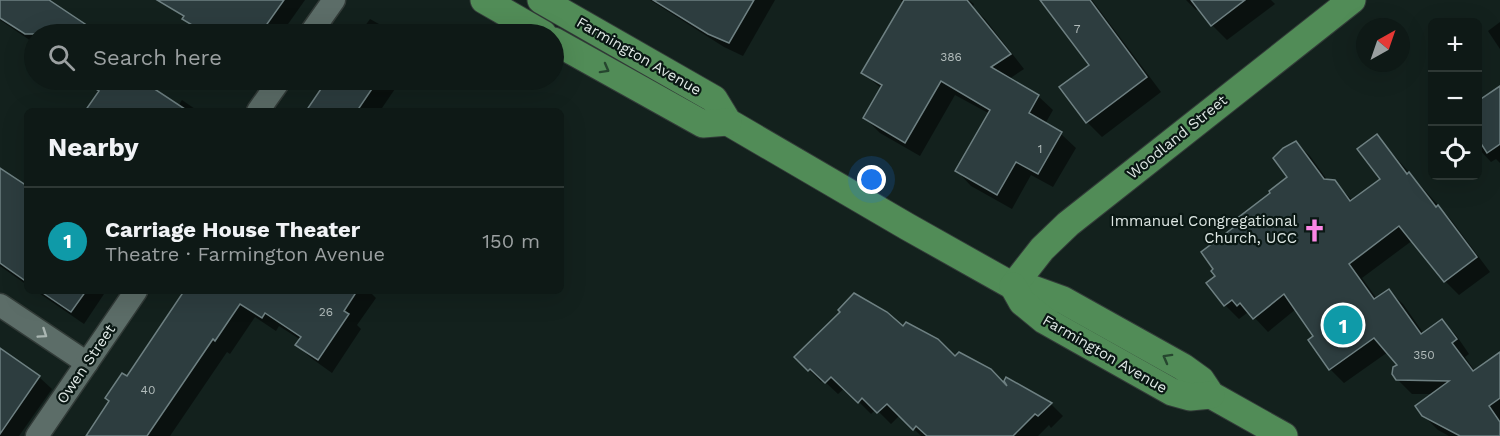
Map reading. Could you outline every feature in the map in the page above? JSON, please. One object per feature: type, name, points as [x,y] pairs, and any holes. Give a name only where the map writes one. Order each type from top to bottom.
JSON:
[{"type":"main road","points":[[484,0],[526,24]]},
{"type":"main road","name":"Farmington Avenue","points":[[541,0],[714,99],[728,122],[1013,286],[1022,302],[1044,320],[1172,392],[1190,397],[1211,395],[1284,436]]},
{"type":"main road","name":"Woodland Street","points":[[1013,286],[1042,249],[1068,224],[1352,0]]},
{"type":"main road","name":"Farmington Avenue","points":[[564,46],[703,124],[728,122]]},
{"type":"street","points":[[317,24],[334,0]]},
{"type":"street","points":[[260,108],[273,90]]},
{"type":"street","name":"Owen Street","points":[[37,436],[134,294]]},
{"type":"street","points":[[0,305],[87,363]]},
{"type":"building","points":[[0,0],[49,0],[85,24],[24,24],[24,33],[0,18]]},
{"type":"building","points":[[157,0],[284,0],[267,24],[190,24],[182,19],[184,16]]},
{"type":"building","points":[[653,0],[754,0],[729,43],[708,34]]},
{"type":"building","points":[[904,0],[967,0],[1011,54],[991,67],[1039,95],[1029,113],[1062,132],[1038,174],[1016,162],[997,195],[955,171],[990,110],[941,81],[905,143],[863,118],[882,85],[861,73]]},
{"type":"building","points":[[1040,0],[1090,0],[1147,77],[1086,123],[1059,87],[1089,65]]},
{"type":"building","points":[[1191,0],[1245,0],[1211,26]]},
{"type":"building","points":[[1500,86],[1500,144],[1487,153],[1482,145],[1482,98]]},
{"type":"building","points":[[97,90],[156,90],[183,108],[87,108],[99,91]]},
{"type":"building","points":[[320,90],[371,90],[359,108],[308,108]]},
{"type":"building","points":[[1377,134],[1407,174],[1409,172],[1436,207],[1438,205],[1477,257],[1444,282],[1399,226],[1349,264],[1374,299],[1389,289],[1421,334],[1442,319],[1457,339],[1452,343],[1473,371],[1500,352],[1500,398],[1489,406],[1500,422],[1500,436],[1460,436],[1422,416],[1415,406],[1449,381],[1396,380],[1392,374],[1393,367],[1397,365],[1374,338],[1329,370],[1308,340],[1313,336],[1284,294],[1253,319],[1240,303],[1237,306],[1232,300],[1224,306],[1206,283],[1215,276],[1201,252],[1234,227],[1231,223],[1287,177],[1273,158],[1283,148],[1296,141],[1324,179],[1335,180],[1350,201],[1380,179],[1357,149]]},
{"type":"building","points":[[0,168],[24,184],[24,280],[0,263]]},
{"type":"building","points":[[854,293],[887,312],[903,326],[906,322],[938,339],[955,356],[959,352],[991,369],[1007,386],[1004,381],[1006,377],[1052,403],[1038,416],[1035,414],[1013,436],[927,436],[916,426],[913,430],[887,404],[877,413],[862,398],[858,403],[831,377],[825,383],[794,357],[840,312],[838,310]]},
{"type":"building","points":[[44,294],[84,294],[71,312]]},
{"type":"building","points":[[182,294],[355,294],[344,311],[349,314],[318,360],[295,345],[301,337],[265,313],[262,318],[240,304],[215,341],[213,339],[147,436],[86,436],[109,401],[105,398],[122,373],[127,376]]},
{"type":"building","points":[[0,348],[40,376],[0,434]]},
{"type":"place","name":"Immanuel Congregational Church, UCC","points":[[1315,230]]},
{"type":"place","name":"Carriage House Theater","points":[[1343,325]]}]
